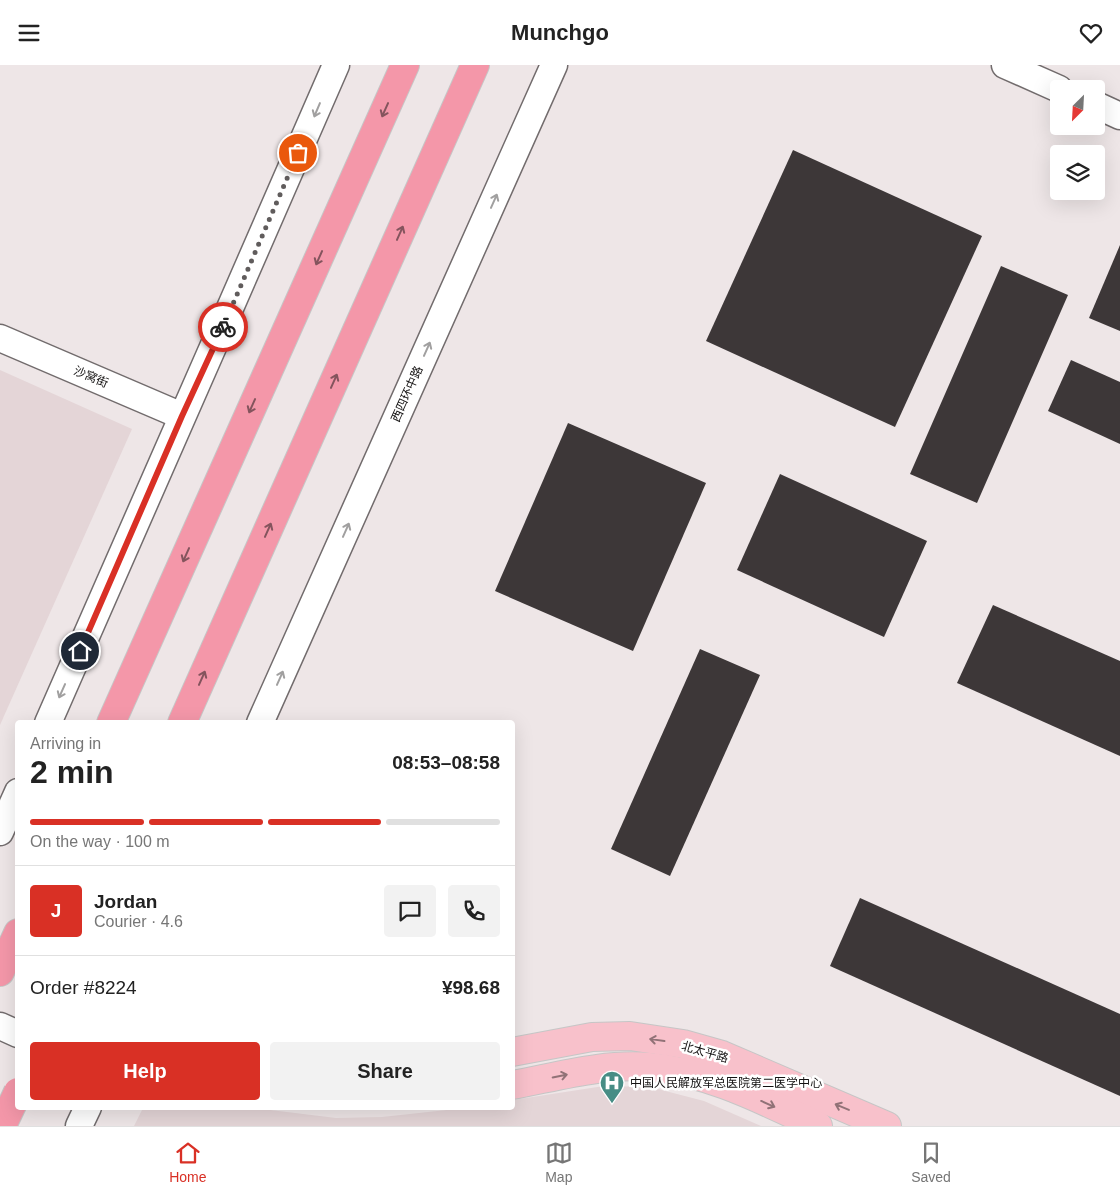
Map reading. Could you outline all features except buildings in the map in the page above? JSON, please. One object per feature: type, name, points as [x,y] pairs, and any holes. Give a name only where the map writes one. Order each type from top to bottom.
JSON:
[{"type":"highway","points":[[112,720],[405,65]]},
{"type":"highway","points":[[183,720],[475,65]]},
{"type":"highway","points":[[0,972],[15,940]]},
{"type":"highway","points":[[2,1126],[15,1098]]},
{"type":"main road","name":"北太平路","points":[[515,1051],[592,1037],[630,1036],[683,1044],[722,1055],[887,1126]]},
{"type":"main road","name":"北太平路","points":[[515,1084],[598,1069],[647,1067],[670,1070],[726,1084],[818,1126]]},
{"type":"street","points":[[49,720],[182,416],[211,355],[336,65]]},
{"type":"street","name":"西四环中路","points":[[261,720],[554,65]]},
{"type":"street","points":[[1006,65],[1050,85]]},
{"type":"street","points":[[1105,109],[1120,116]]},
{"type":"street","name":"沙窝街","points":[[0,338],[182,416]]},
{"type":"street","points":[[0,832],[15,799]]},
{"type":"street","points":[[0,1026],[15,1033]]},
{"type":"street","points":[[79,1126],[87,1110]]},
{"type":"street","points":[[0,1123],[8,1126]]},
{"type":"shaded area","points":[[0,370],[132,429],[0,725]]},
{"type":"shaded area","name":"中国人民解放军总医院第二医学中心","points":[[604,1086],[650,1087],[704,1101],[761,1126],[134,1126],[142,1110],[270,1110],[336,1118],[382,1117],[447,1110],[515,1110],[515,1100]]},
{"type":"way so far","points":[[223,327],[298,153]]},
{"type":"place","name":"中国人民解放军总医院第二医学中心","points":[[612,1104]]},
{"type":"route","points":[[80,651],[182,416],[223,327]]}]
